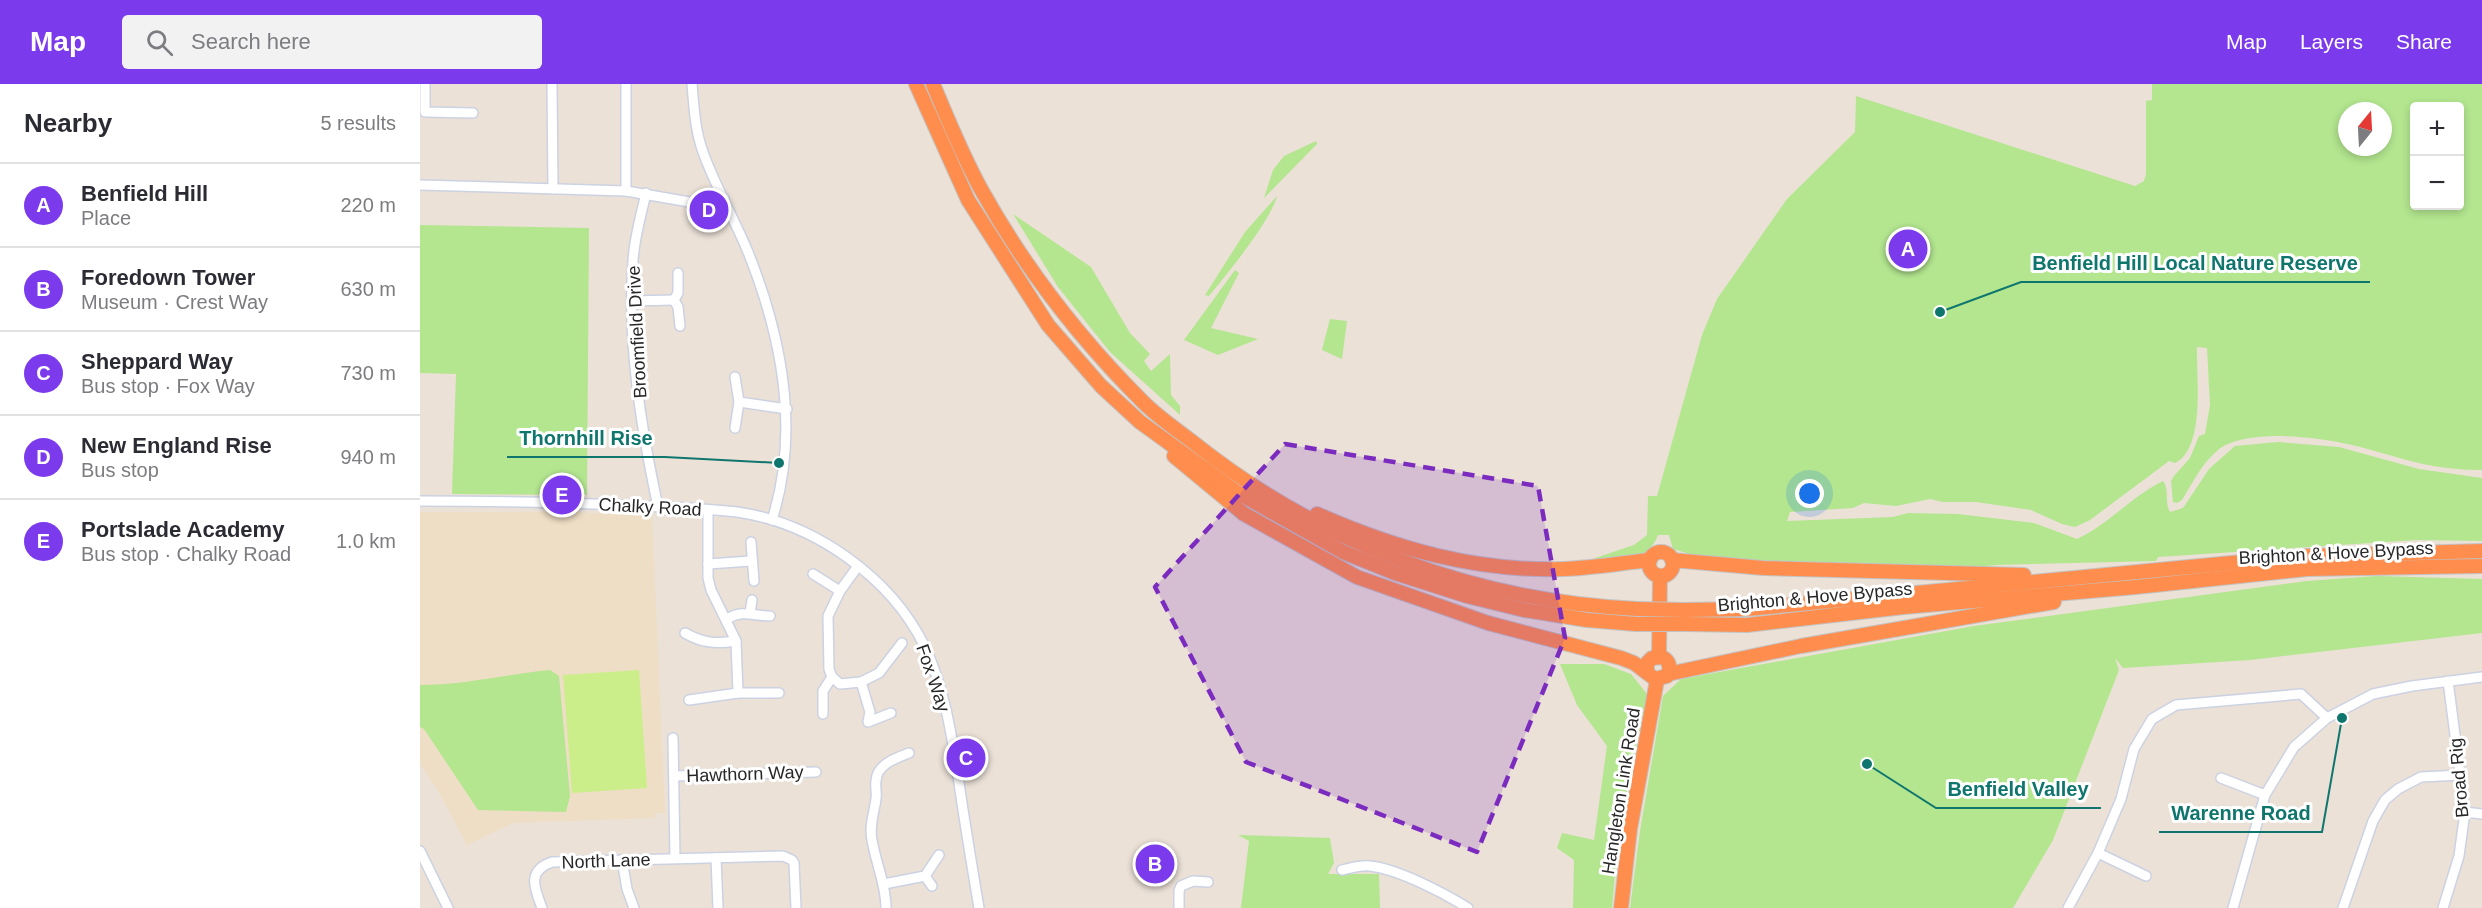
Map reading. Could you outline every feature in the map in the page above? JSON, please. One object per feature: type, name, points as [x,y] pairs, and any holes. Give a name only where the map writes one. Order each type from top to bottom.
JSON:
[{"type":"highway","name":"Brighton & Hove Bypass","points":[[916,84],[968,201],[1048,324],[1101,386],[1140,422],[1235,491],[1343,552],[1395,573],[1467,596],[1524,610],[1596,621],[1636,624],[1748,609],[2305,556],[2482,551]]},
{"type":"highway","name":"Brighton & Hove Bypass","points":[[933,84],[981,190],[1044,289],[1145,404],[1226,469],[1283,505],[1352,542],[1410,565],[1489,588],[1542,599],[1638,609],[1747,625],[1904,607],[2136,588],[2307,569],[2482,566]]},
{"type":"highway","points":[[1140,422],[1184,466],[1244,513],[1357,577],[1488,624],[1621,658],[1658,675],[1801,646],[2136,588]]},
{"type":"highway","points":[[1226,469],[1274,495],[1353,530],[1434,556],[1490,566],[1530,569],[1582,568],[1650,560]]},
{"type":"highway","points":[[1661,552],[1668,554],[1672,560],[1670,571],[1660,576],[1651,570],[1650,560],[1654,554],[1661,552]]},
{"type":"highway","points":[[1672,560],[1763,568],[2083,577]]},
{"type":"highway","points":[[1659,656],[1660,576]]},
{"type":"highway","points":[[1658,675],[1648,661],[1659,656]]},
{"type":"highway","points":[[1658,675],[1668,662],[1659,656]]},
{"type":"highway","name":"Hangleton Link Road","points":[[1621,908],[1630,830],[1658,675]]},
{"type":"street","points":[[425,84],[422,112],[473,113]]},
{"type":"street","points":[[552,84],[553,189]]},
{"type":"street","points":[[626,84],[626,191]]},
{"type":"street","points":[[692,84],[694,113],[703,153],[749,255],[779,351],[787,409],[781,484],[772,520]]},
{"type":"street","points":[[420,185],[626,191],[707,205],[724,198]]},
{"type":"street","name":"Broomfield Drive","points":[[646,193],[633,261],[632,301],[641,414],[658,507]]},
{"type":"street","points":[[674,300],[678,293],[678,273]]},
{"type":"street","points":[[632,301],[674,300]]},
{"type":"street","points":[[674,300],[678,307],[680,326]]},
{"type":"street","points":[[735,377],[739,402],[735,428]]},
{"type":"street","points":[[739,402],[787,409]]},
{"type":"street","name":"Chalky Road","points":[[420,501],[658,507],[737,512],[772,520]]},
{"type":"street","points":[[708,510],[708,564],[711,590],[736,641],[738,693]]},
{"type":"street","name":"Fox Way","points":[[772,520],[813,537],[858,566],[897,604],[926,648],[938,680],[956,760],[979,908]]},
{"type":"street","points":[[751,542],[754,581]]},
{"type":"street","points":[[708,564],[751,561]]},
{"type":"street","points":[[858,566],[831,606],[827,624],[829,669],[832,677],[840,684],[861,682],[879,673],[902,643]]},
{"type":"street","points":[[813,574],[840,591]]},
{"type":"street","points":[[750,613],[752,600]]},
{"type":"street","points":[[727,619],[735,613],[770,616]]},
{"type":"street","points":[[685,633],[706,642],[736,641]]},
{"type":"street","points":[[823,714],[823,691],[832,677]]},
{"type":"street","points":[[2233,908],[2265,795],[2294,747],[2327,718],[2373,694],[2482,677]]},
{"type":"street","name":"Broad Rig","points":[[2443,908],[2458,856],[2465,812],[2448,681]]},
{"type":"street","points":[[861,682],[870,712],[868,722],[891,713]]},
{"type":"street","points":[[689,700],[738,693],[779,693]]},
{"type":"street","points":[[2068,908],[2097,853],[2121,800],[2134,749],[2152,719],[2176,705],[2301,694],[2327,718]]},
{"type":"street","points":[[673,738],[675,858]]},
{"type":"street","points":[[886,908],[884,884],[872,841],[871,827],[876,800],[876,781],[878,771],[909,753]]},
{"type":"street","name":"Hawthorn Way","points":[[674,776],[816,772]]},
{"type":"street","points":[[2343,908],[2373,820],[2385,800],[2398,789],[2421,777],[2461,775]]},
{"type":"street","points":[[2221,778],[2265,795]]},
{"type":"street","points":[[2465,812],[2482,814]]},
{"type":"street","points":[[420,851],[448,908]]},
{"type":"street","points":[[2097,853],[2146,876]]},
{"type":"street","points":[[884,884],[925,876],[939,855]]},
{"type":"street","name":"North Lane","points":[[542,908],[534,886],[535,878],[543,865],[564,862],[783,856],[792,860],[795,868],[796,908]]},
{"type":"street","points":[[716,858],[718,908]]},
{"type":"street","points":[[622,860],[627,889],[634,908]]},
{"type":"street","points":[[1342,870],[1368,866],[1383,869],[1436,891],[1468,908]]},
{"type":"street","points":[[925,876],[932,886]]},
{"type":"street","points":[[1179,908],[1181,886],[1193,881],[1208,882]]},
{"type":"highlighted area","points":[[1285,444],[1538,486],[1565,638],[1477,852],[1246,762],[1155,587]]},
{"type":"shaded area","points":[[420,512],[551,512],[562,517],[575,512],[652,516],[665,813],[655,813],[655,818],[513,823],[467,845],[438,791],[420,764]]},
{"type":"green space","points":[[2152,84],[2482,84],[2482,470],[2413,462],[2329,440],[2259,437],[2228,444],[2217,451],[2202,468],[2182,500],[2177,503],[2173,502],[2171,481],[2190,458],[2199,436],[2205,434],[2210,405],[2207,348],[2197,347],[2197,410],[2191,442],[2185,455],[2175,463],[2169,461],[2090,520],[2075,527],[2062,524],[2031,510],[1976,502],[1943,502],[1930,499],[1896,506],[1864,503],[1853,508],[1790,512],[1787,521],[1893,517],[1908,513],[1958,514],[2034,523],[2077,539],[2100,526],[2141,494],[2163,481],[2170,512],[2183,508],[2209,469],[2235,446],[2278,442],[2339,447],[2419,469],[2482,478],[2482,541],[2417,540],[2158,557],[2156,561],[1997,565],[1945,570],[1797,565],[1693,555],[1673,549],[1669,535],[1658,535],[1654,544],[1641,555],[1597,564],[1595,558],[1634,545],[1647,535],[1648,496],[1657,496],[1702,335],[1717,299],[1787,199],[1855,132],[1856,96],[2135,186],[2144,181],[2146,174],[2146,101],[2152,100]]},
{"type":"green space","points":[[1316,141],[1317,144],[1264,198],[1273,170],[1284,156]]},
{"type":"green space","points":[[1277,196],[1266,220],[1247,248],[1209,296],[1205,295],[1245,232]]},
{"type":"green space","points":[[1013,214],[1091,267],[1130,333],[1150,354],[1144,361],[1151,371],[1170,354],[1171,395],[1180,406],[1180,415],[1110,352],[1058,287]]},
{"type":"green space","points":[[420,225],[589,228],[587,495],[452,494],[456,374],[420,373]]},
{"type":"green space","points":[[1235,270],[1239,273],[1211,328],[1258,339],[1218,355],[1184,340]]},
{"type":"green space","points":[[1330,319],[1347,321],[1342,359],[1322,350]]},
{"type":"green space","points":[[2376,576],[2482,579],[2482,633],[2250,660],[2123,668],[2115,658],[2119,670],[2053,840],[2013,908],[1630,908],[1640,831],[1663,696],[1681,679],[1974,626],[2307,581]]},
{"type":"green space","points":[[1560,664],[1604,664],[1631,674],[1647,694],[1619,830],[1612,908],[1573,908],[1574,860],[1557,848],[1562,833],[1594,840],[1607,746],[1577,705]]},
{"type":"green space","points":[[550,670],[559,676],[570,796],[566,812],[478,810],[424,729],[420,727],[420,685]]},
{"type":"green space","points":[[639,670],[647,788],[572,793],[563,675]]},
{"type":"green space","points":[[1238,835],[1330,838],[1334,863],[1328,874],[1379,874],[1380,908],[1241,908],[1249,841]]},
{"type":"place","name":"New England Rise","points":[[709,210]]},
{"type":"place","name":"Benfield Hill","points":[[1908,249]]},
{"type":"place","name":"Benfield Hill Local Nature Reserve","points":[[1940,312]]},
{"type":"place","name":"Thornhill Rise","points":[[779,463]]},
{"type":"place","name":"Portslade Academy","points":[[562,495]]},
{"type":"place","name":"Warenne Road","points":[[2342,718]]},
{"type":"place","name":"Sheppard Way","points":[[966,758]]},
{"type":"place","name":"Benfield Valley","points":[[1867,764]]},
{"type":"place","name":"Foredown Tower","points":[[1155,864]]}]
